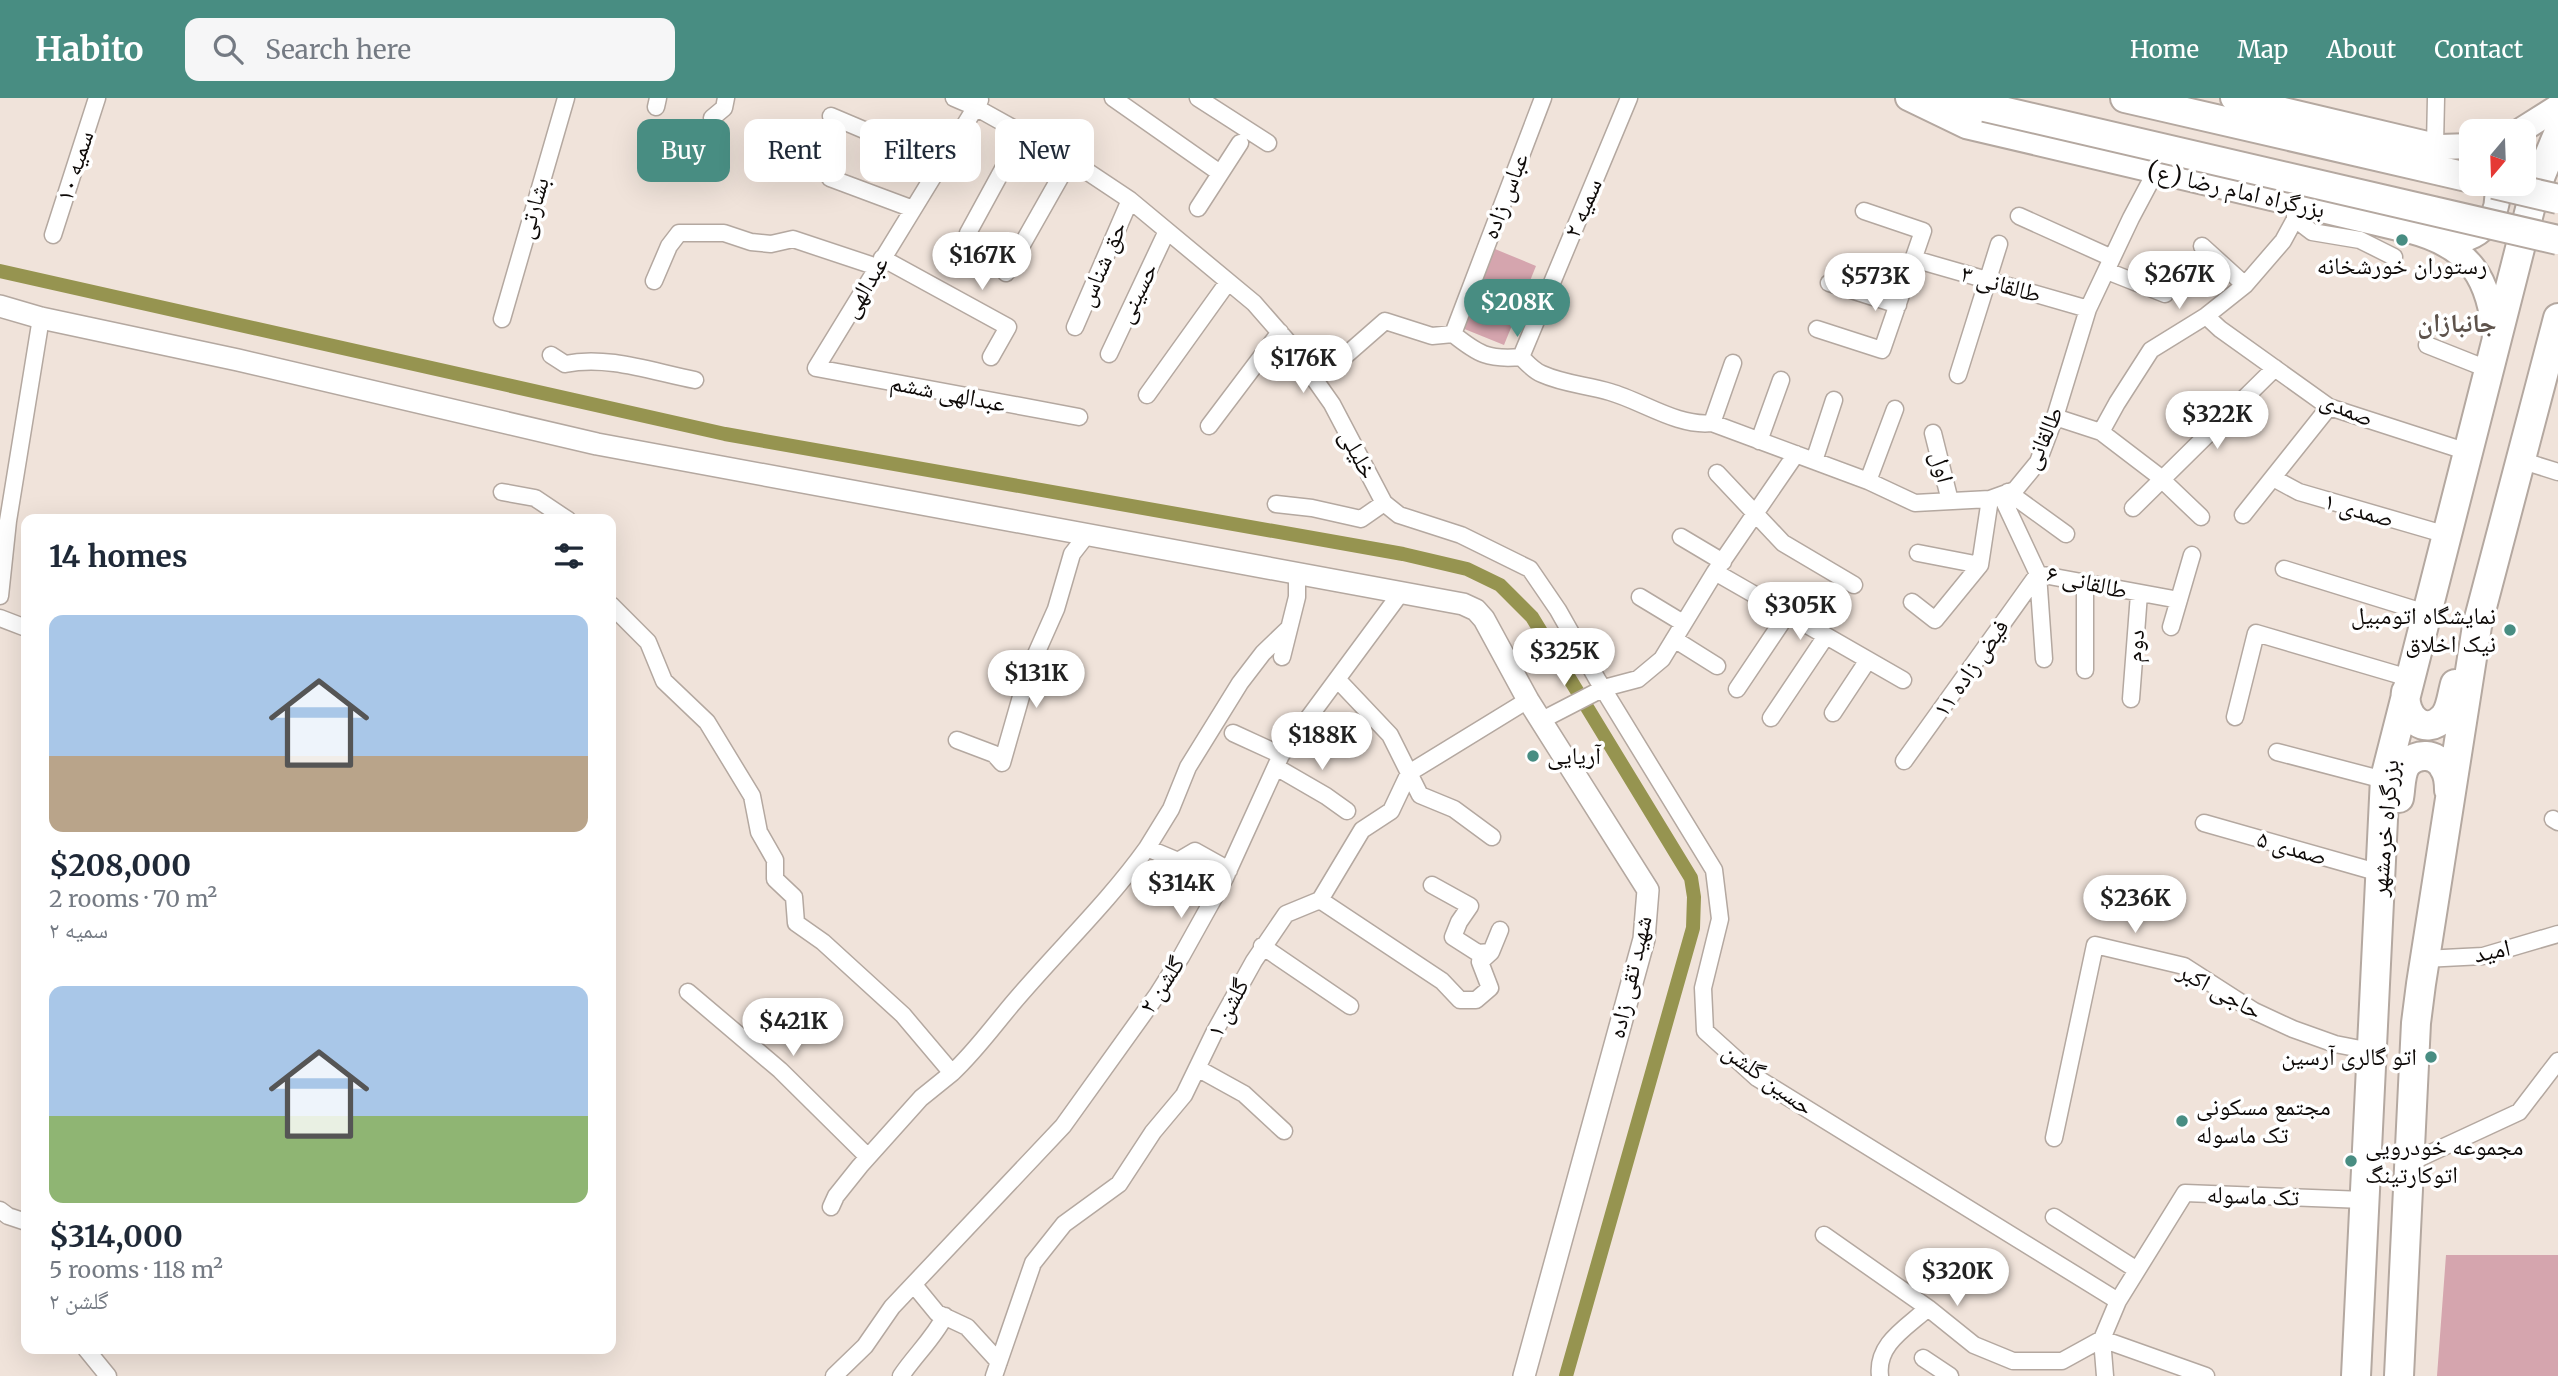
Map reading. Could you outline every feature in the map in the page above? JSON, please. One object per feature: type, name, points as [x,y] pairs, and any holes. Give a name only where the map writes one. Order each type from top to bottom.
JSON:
[{"type":"highway","name":"بزرگراه امام رضا (ع)","points":[[1946,98],[2558,240]]},
{"type":"highway","points":[[2124,98],[2459,175]]},
{"type":"highway","name":"بزرگراه خرمشهر","points":[[2356,1376],[2384,780],[2534,195],[2558,134]]},
{"type":"highway","points":[[2536,194],[2558,199]]},
{"type":"highway","points":[[2408,685],[2406,709],[2415,721],[2430,724],[2446,714],[2490,571],[2556,327]]},
{"type":"highway","points":[[2399,1376],[2416,1023],[2472,652],[2490,571]]},
{"type":"highway","points":[[2375,975],[2402,779],[2407,764],[2424,755],[2438,760],[2445,769],[2449,796]]},
{"type":"main road","name":"بزرگراه امام رضا (ع)","points":[[1908,98],[1966,126],[2156,171],[2295,211],[2432,238],[2463,256],[2481,277],[2490,303],[2495,337],[2492,361]]},
{"type":"main road","points":[[2233,98],[2459,151]]},
{"type":"main road","points":[[2536,121],[2558,107]]},
{"type":"main road","points":[[2440,146],[2459,146]]},
{"type":"main road","points":[[2432,238],[2459,242],[2480,233],[2495,212],[2498,196]]},
{"type":"main road","name":"شهید تقی زاده","points":[[0,306],[597,444],[1463,604],[1476,610],[1528,699],[1648,890],[1644,939],[1524,1376]]},
{"type":"street","name":"سمیه ۱۰","points":[[53,235],[97,98]]},
{"type":"street","name":"بشارتی","points":[[502,319],[566,98]]},
{"type":"street","points":[[712,118],[724,108],[726,98]]},
{"type":"street","name":"خلیلی","points":[[954,98],[978,103],[1001,119]]},
{"type":"street","points":[[1113,98],[1220,173]]},
{"type":"street","points":[[1198,98],[1268,143]]},
{"type":"street","name":"عباس زاده","points":[[1453,334],[1544,98]]},
{"type":"street","name":"سمیه ۲","points":[[1521,358],[1629,98]]},
{"type":"street","points":[[2436,98],[2440,146]]},
{"type":"street","name":"عبدالهی","points":[[968,119],[978,103]]},
{"type":"street","points":[[831,117],[860,129]]},
{"type":"street","points":[[1198,208],[1240,143]]},
{"type":"street","name":"طالقانی","points":[[2000,495],[2015,489],[2038,462],[2055,417],[2088,309],[2156,171]]},
{"type":"street","name":"خلیلی","points":[[1094,176],[1130,200],[1166,233],[1254,303],[1280,332],[1332,404],[1384,503],[1398,515],[1461,535],[1530,569],[1558,610],[1604,688]]},
{"type":"street","points":[[841,182],[913,209]]},
{"type":"street","name":"عبدالهی","points":[[816,369],[930,182]]},
{"type":"street","points":[[968,233],[996,182]]},
{"type":"street","points":[[1006,273],[1058,182]]},
{"type":"street","name":"حق شناس","points":[[1075,327],[1130,200]]},
{"type":"street","points":[[1817,329],[1882,350],[1923,231],[1864,211]]},
{"type":"street","points":[[2101,432],[2151,350],[2206,316],[2245,285],[2283,241],[2295,211],[2312,232],[2360,240],[2394,257]]},
{"type":"street","points":[[2019,216],[2165,294]]},
{"type":"street","points":[[654,281],[669,246],[679,233],[724,233],[751,242],[771,244],[793,239],[817,249],[880,263],[1008,327],[991,358]]},
{"type":"street","name":"حسینی","points":[[1109,354],[1166,233]]},
{"type":"street","points":[[1958,375],[1999,244]]},
{"type":"street","points":[[2202,246],[2245,285]]},
{"type":"street","name":"طالقانی ۳","points":[[1914,259],[2088,309]]},
{"type":"street","points":[[1147,395],[1228,282]]},
{"type":"street","points":[[1829,283],[1898,305]]},
{"type":"street","name":"صمدی","points":[[2206,316],[2220,329],[2329,407],[2469,452]]},
{"type":"street","points":[[0,596],[8,521],[41,317]]},
{"type":"street","points":[[1345,356],[1385,321],[1432,336],[1453,334],[1478,354],[1501,359],[1521,358],[1539,373],[1558,380],[1633,398],[1697,425],[1712,423],[1868,481],[1915,502],[2000,495],[2066,534]]},
{"type":"street","points":[[1209,426],[1280,332]]},
{"type":"street","points":[[2427,345],[2492,361]]},
{"type":"street","points":[[551,355],[565,364],[604,361],[695,380]]},
{"type":"street","points":[[1712,423],[1732,363]]},
{"type":"street","points":[[2133,508],[2275,368]]},
{"type":"street","name":"عبدالهی ششم","points":[[816,369],[1079,417]]},
{"type":"street","points":[[1759,441],[1781,380]]},
{"type":"street","points":[[1814,461],[1834,400]]},
{"type":"street","points":[[2243,515],[2329,407]]},
{"type":"street","points":[[1868,481],[1895,409]]},
{"type":"street","points":[[2055,417],[2101,432],[2161,479],[2201,517]]},
{"type":"street","name":"اول","points":[[1933,433],[1950,501]]},
{"type":"street","points":[[1542,720],[1604,688],[1638,679],[1662,659],[1719,567],[1796,454]]},
{"type":"street","points":[[2520,460],[2558,472]]},
{"type":"street","points":[[1717,473],[1783,543],[1854,585]]},
{"type":"street","name":"صمدی ۱","points":[[2273,478],[2299,492],[2447,535]]},
{"type":"street","points":[[502,492],[536,498],[559,514]]},
{"type":"street","points":[[1912,602],[1935,620],[1980,565],[2000,495]]},
{"type":"street","name":"طالقانی ۶","points":[[2000,495],[2038,574],[2179,600]]},
{"type":"street","points":[[1276,504],[1361,519],[1384,503]]},
{"type":"street","points":[[957,740],[994,754],[1002,763],[1028,672],[1056,609],[1072,554],[1086,536]]},
{"type":"street","points":[[1681,537],[1719,567],[1788,614],[1903,680]]},
{"type":"street","points":[[1918,553],[1980,565]]},
{"type":"street","points":[[2171,627],[2192,555]]},
{"type":"street","points":[[2284,569],[2427,613]]},
{"type":"street","points":[[1282,657],[1297,597],[1297,574]]},
{"type":"street","points":[[2038,574],[2044,659]]},
{"type":"street","name":"فیض زاده ۱۱","points":[[1904,761],[2038,574]]},
{"type":"street","points":[[2085,583],[2085,670]]},
{"type":"street","name":"گلشن ۲","points":[[834,1376],[865,1346],[892,1307],[1063,1126],[1157,995],[1229,870],[1279,761],[1400,594]]},
{"type":"street","name":"دوم","points":[[2131,699],[2138,594]]},
{"type":"street","points":[[1640,597],[1684,622]]},
{"type":"street","points":[[616,610],[648,642],[664,681],[707,722],[752,796],[759,832],[775,860],[775,879],[794,897],[796,923],[823,942],[902,1015],[952,1073]]},
{"type":"street","points":[[1737,688],[1788,614]]},
{"type":"street","points":[[0,618],[21,626]]},
{"type":"street","points":[[831,1207],[836,1196],[868,1157],[921,1098],[965,1061],[1019,996],[1120,886],[1171,809],[1188,767],[1240,683],[1263,653],[1289,629]]},
{"type":"street","points":[[2235,717],[2256,632],[2408,685]]},
{"type":"street","points":[[1771,718],[1826,636]]},
{"type":"street","points":[[1674,639],[1717,666]]},
{"type":"street","points":[[1833,713],[1868,660]]},
{"type":"street","points":[[1337,679],[1390,735],[1420,795],[1454,809],[1492,837]]},
{"type":"street","name":"حسین گلشن","points":[[1604,688],[1714,870],[1720,919],[1703,988],[1705,1031],[1758,1078],[2118,1301]]},
{"type":"street","points":[[1500,930],[1490,952],[1480,962],[1490,988],[1476,1000],[1460,1000],[1442,981],[1320,900],[1362,830],[1391,811],[1409,773],[1528,699]]},
{"type":"street","points":[[1233,733],[1279,761],[1347,811]]},
{"type":"street","points":[[2277,752],[2384,780]]},
{"type":"street","name":"صمدی ۵","points":[[2204,823],[2379,873]]},
{"type":"street","points":[[1147,848],[1178,862],[1195,851],[1229,870]]},
{"type":"street","points":[[1432,885],[1470,906],[1453,937],[1478,953],[1490,952]]},
{"type":"street","name":"گلشن ۱","points":[[996,1369],[1032,1263],[1064,1224],[1119,1184],[1153,1132],[1184,1095],[1262,946],[1286,914],[1320,900]]},
{"type":"street","name":"امید","points":[[2424,959],[2483,956],[2558,934]]},
{"type":"street","name":"حاجی اکبر","points":[[2054,1138],[2095,945],[2184,966],[2254,1011],[2293,1029],[2335,1044],[2371,1051]]},
{"type":"street","points":[[1262,946],[1350,1006]]},
{"type":"street","points":[[688,992],[780,1070],[868,1157]]},
{"type":"street","points":[[2409,1163],[2519,1112],[2558,1060]]},
{"type":"street","points":[[1197,1068],[1244,1094],[1284,1131]]},
{"type":"street","name":"تک ماسوله","points":[[2102,1339],[2118,1301],[2185,1193],[2364,1200]]},
{"type":"street","points":[[0,1210],[21,1221]]},
{"type":"street","points":[[2054,1217],[2137,1270]]},
{"type":"street","points":[[1824,1235],[1928,1308],[1974,1345],[2013,1361],[2063,1361],[2102,1339],[2206,1376]]},
{"type":"street","points":[[914,1285],[937,1313],[967,1326],[996,1369]]},
{"type":"street","points":[[1880,1376],[1878,1361],[1891,1340],[1928,1308]]},
{"type":"street","points":[[901,1376],[910,1362],[936,1335],[944,1316]]},
{"type":"street","points":[[2102,1339],[2105,1376]]},
{"type":"street","points":[[90,1354],[108,1376]]},
{"type":"street","points":[[1923,1358],[1950,1376]]},
{"type":"shaded area","points":[[1495,249],[1536,266],[1504,345],[1462,328]]},
{"type":"shaded area","points":[[2446,1255],[2558,1255],[2558,1376],[2437,1376]]},
{"type":"waterway","points":[[0,271],[725,434],[1403,554],[1467,569],[1500,585],[1532,617],[1691,878],[1694,897],[1693,928],[1566,1376]]},
{"type":"place","name":"رستوران خورشخانه","points":[[2402,240]]},
{"type":"place","name":"نمایشگاه اتومبیل نیک اخلاق","points":[[2510,630]]},
{"type":"place","name":"آریایی","points":[[1533,756]]},
{"type":"place","name":"اتو گالری آرسین","points":[[2431,1057]]},
{"type":"place","name":"مجتمع مسکونی تک ماسوله","points":[[2182,1121]]},
{"type":"place","name":"مجموعه خودرویی اتوکارتینگ","points":[[2351,1161]]},
{"type":"district","name":"جانبازان","points":[[2457,323]]}]
